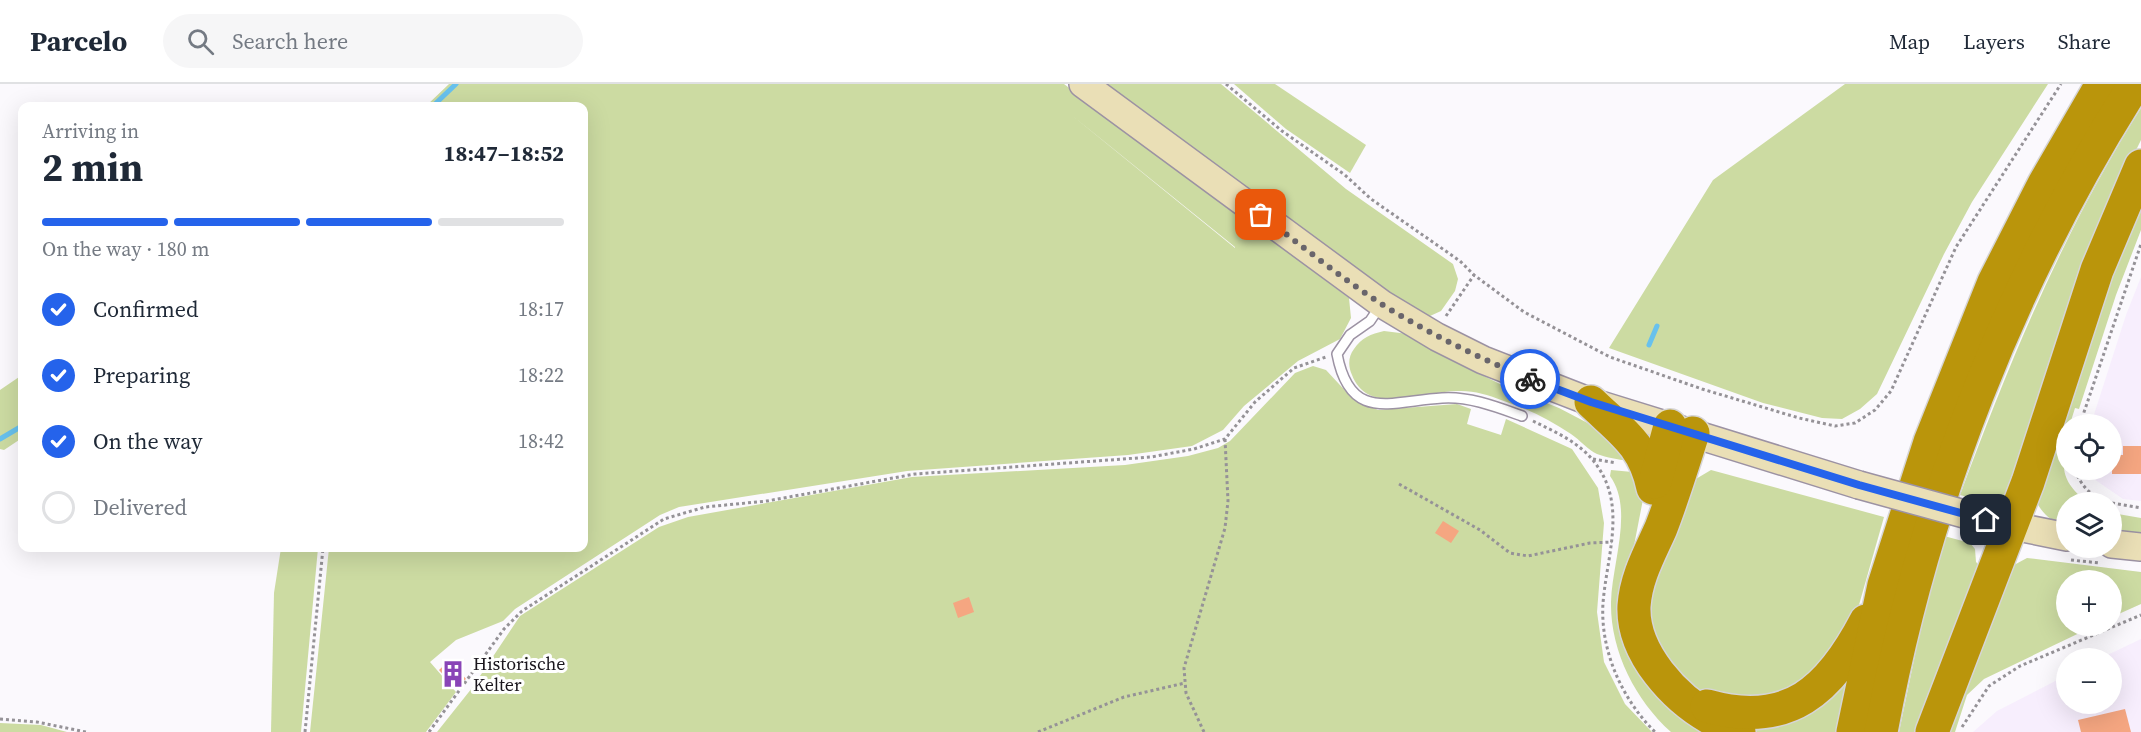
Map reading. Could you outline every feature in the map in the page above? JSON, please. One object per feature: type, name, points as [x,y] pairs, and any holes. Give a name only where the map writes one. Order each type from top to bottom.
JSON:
[{"type":"highway","points":[[1853,732],[1884,585],[1930,442],[1994,282],[2044,184],[2102,84]]},
{"type":"highway","points":[[1881,732],[1905,625],[1957,450],[1994,356],[2033,267],[2071,193],[2135,84]]},
{"type":"highway","points":[[1932,732],[1998,523],[2097,270],[2141,166]]},
{"type":"highway","points":[[1591,402],[1637,447],[1646,459],[1653,488]]},
{"type":"highway","points":[[1644,565],[1646,525],[1653,488],[1682,429]]},
{"type":"highway","points":[[1682,429],[1661,527],[1644,565],[1634,605],[1635,624],[1650,661],[1665,681],[1712,719],[1739,732]]},
{"type":"highway","points":[[1688,700],[1741,713],[1761,713],[1799,701],[1814,692],[1846,657],[1884,585]]},
{"type":"main road","points":[[1083,84],[1382,304],[1437,337],[1483,360],[1591,402],[1859,485],[1998,523],[2056,544]]},
{"type":"main road","points":[[2122,551],[2141,547]]},
{"type":"lane","points":[[1382,304],[1370,321],[1350,335],[1337,354],[1341,375],[1348,386],[1366,400],[1392,405],[1442,398],[1462,399],[1522,416]]},
{"type":"path","points":[[1226,84],[1282,131],[1345,175],[1371,199],[1460,261],[1474,275],[1524,312],[1610,357],[1799,418],[1834,426],[1856,423],[1875,410],[1891,391],[1956,247],[2061,84]]},
{"type":"path","points":[[2083,414],[2141,244]]},
{"type":"path","points":[[1437,337],[1449,311],[1474,275]]},
{"type":"path","points":[[429,732],[504,629],[522,611],[664,519],[705,507],[767,501],[915,474],[1151,457],[1194,449],[1226,439],[1255,402],[1294,368],[1337,354]]},
{"type":"path","points":[[1522,416],[1573,441],[1591,458]]},
{"type":"path","points":[[1204,732],[1186,693],[1184,668],[1224,528],[1228,501],[1226,439]]},
{"type":"path","points":[[2080,480],[2089,492]]},
{"type":"path","points":[[1399,484],[1480,530],[1510,553],[1528,556],[1590,543],[1613,542]]},
{"type":"path","points":[[2122,505],[2141,508]]},
{"type":"path","points":[[305,732],[322,552]]},
{"type":"path","points":[[1959,732],[1989,686],[2020,666],[2141,615]]},
{"type":"path","points":[[1038,732],[1124,697],[1185,683]]},
{"type":"path","points":[[0,719],[37,722],[86,732]]},
{"type":"shaded area","points":[[2141,277],[2141,501],[2123,499],[2122,492],[2113,492],[2095,480],[2122,480],[2122,414],[2094,414],[2126,315]]},
{"type":"shaded area","points":[[2141,639],[2141,732],[1973,732],[1997,711],[2056,681],[2056,714],[2122,714],[2122,648]]},
{"type":"green space","points":[[449,84],[1064,84],[1349,298],[1351,318],[1340,339],[1298,361],[1244,406],[1223,430],[1192,446],[1128,455],[907,471],[679,507],[660,515],[515,609],[503,621],[456,640],[430,662],[456,692],[426,732],[310,732],[329,552],[588,552],[588,102],[430,102]],"holes":[[[1069,113],[1235,247],[1235,248]]]},
{"type":"green space","points":[[1104,84],[1221,84],[1346,189],[1453,264],[1458,279],[1455,291],[1441,311],[1430,316],[1419,314],[1371,285]]},
{"type":"green space","points":[[1234,84],[1275,84],[1366,145],[1350,173],[1286,129]]},
{"type":"green space","points":[[1845,84],[2048,84],[1972,202],[1944,254],[1877,394],[1860,409],[1842,419],[1822,418],[1763,403],[1609,348],[1713,180]]},
{"type":"green space","points":[[2141,108],[2141,140],[2120,183],[2011,490],[1999,498],[1987,501],[1960,495],[2040,297],[2087,201]]},
{"type":"green space","points":[[2141,179],[2141,230],[2116,295],[2079,409],[2075,408],[2073,414],[2064,414]]},
{"type":"green space","points":[[1384,331],[1408,334],[1448,358],[1504,386],[1559,408],[1622,441],[1628,461],[1597,454],[1546,419],[1492,396],[1466,391],[1400,399],[1372,396],[1360,388],[1352,375],[1349,365],[1350,358],[1363,339]]},
{"type":"green space","points":[[1313,366],[1326,370],[1352,398],[1378,410],[1457,404],[1471,409],[1467,424],[1501,435],[1506,419],[1572,449],[1598,488],[1604,523],[1597,612],[1604,662],[1625,704],[1652,732],[437,732],[472,688],[520,616],[659,527],[688,517],[912,477],[1125,465],[1188,456],[1218,448],[1230,441],[1295,373]]},
{"type":"green space","points":[[18,378],[18,441],[4,450],[0,449],[0,390]]},
{"type":"green space","points":[[2056,440],[2056,480],[2068,480],[2076,492],[2056,492],[2056,521],[2048,517],[2036,501]]},
{"type":"green space","points":[[1611,470],[1643,473],[1645,489],[1624,597],[1718,732],[1671,732],[1646,705],[1620,656],[1612,620],[1611,602],[1621,520],[1617,489],[1610,476]]},
{"type":"green space","points":[[1711,470],[1884,517],[1851,633],[1825,674],[1746,706],[1682,685],[1650,640],[1649,588],[1684,486]]},
{"type":"green space","points":[[2122,515],[2141,518],[2141,535],[2122,533]]},
{"type":"green space","points":[[1944,536],[1970,543],[1975,549],[1976,562],[1979,565],[1921,732],[1899,732],[1921,626]]},
{"type":"green space","points":[[280,552],[318,552],[301,732],[271,732],[274,593]]},
{"type":"green space","points":[[2027,558],[2141,572],[2141,604],[2122,613],[2122,570],[2056,570],[2056,636],[2073,636],[1984,679],[1967,695],[1955,732],[1939,732],[2007,574],[2014,565]]},
{"type":"green space","points":[[1846,681],[1836,732],[1756,732],[1744,725]]},
{"type":"green space","points":[[0,723],[41,725],[67,732],[0,732]]},
{"type":"building","points":[[2123,446],[2141,446],[2141,474],[2122,474]]},
{"type":"building","points":[[1443,521],[1459,531],[1451,543],[1435,533]]},
{"type":"building","points":[[969,597],[974,612],[958,618],[953,603]]},
{"type":"building","name":"Historische Kelter","points":[[450,660],[466,679],[455,688],[439,670]]},
{"type":"building","points":[[2125,709],[2131,732],[2081,732],[2078,720],[2104,714],[2122,714],[2122,710]]},
{"type":"waterway","points":[[437,102],[456,84]]},
{"type":"waterway","points":[[1649,345],[1657,326]]},
{"type":"waterway","points":[[0,439],[18,428]]},
{"type":"way so far","points":[[1261,215],[1382,304],[1437,337],[1483,360],[1530,379]]},
{"type":"place","name":"Historische Kelter","points":[[453,674]]},
{"type":"route","points":[[1530,379],[1591,402],[1859,485],[1986,520]]}]
